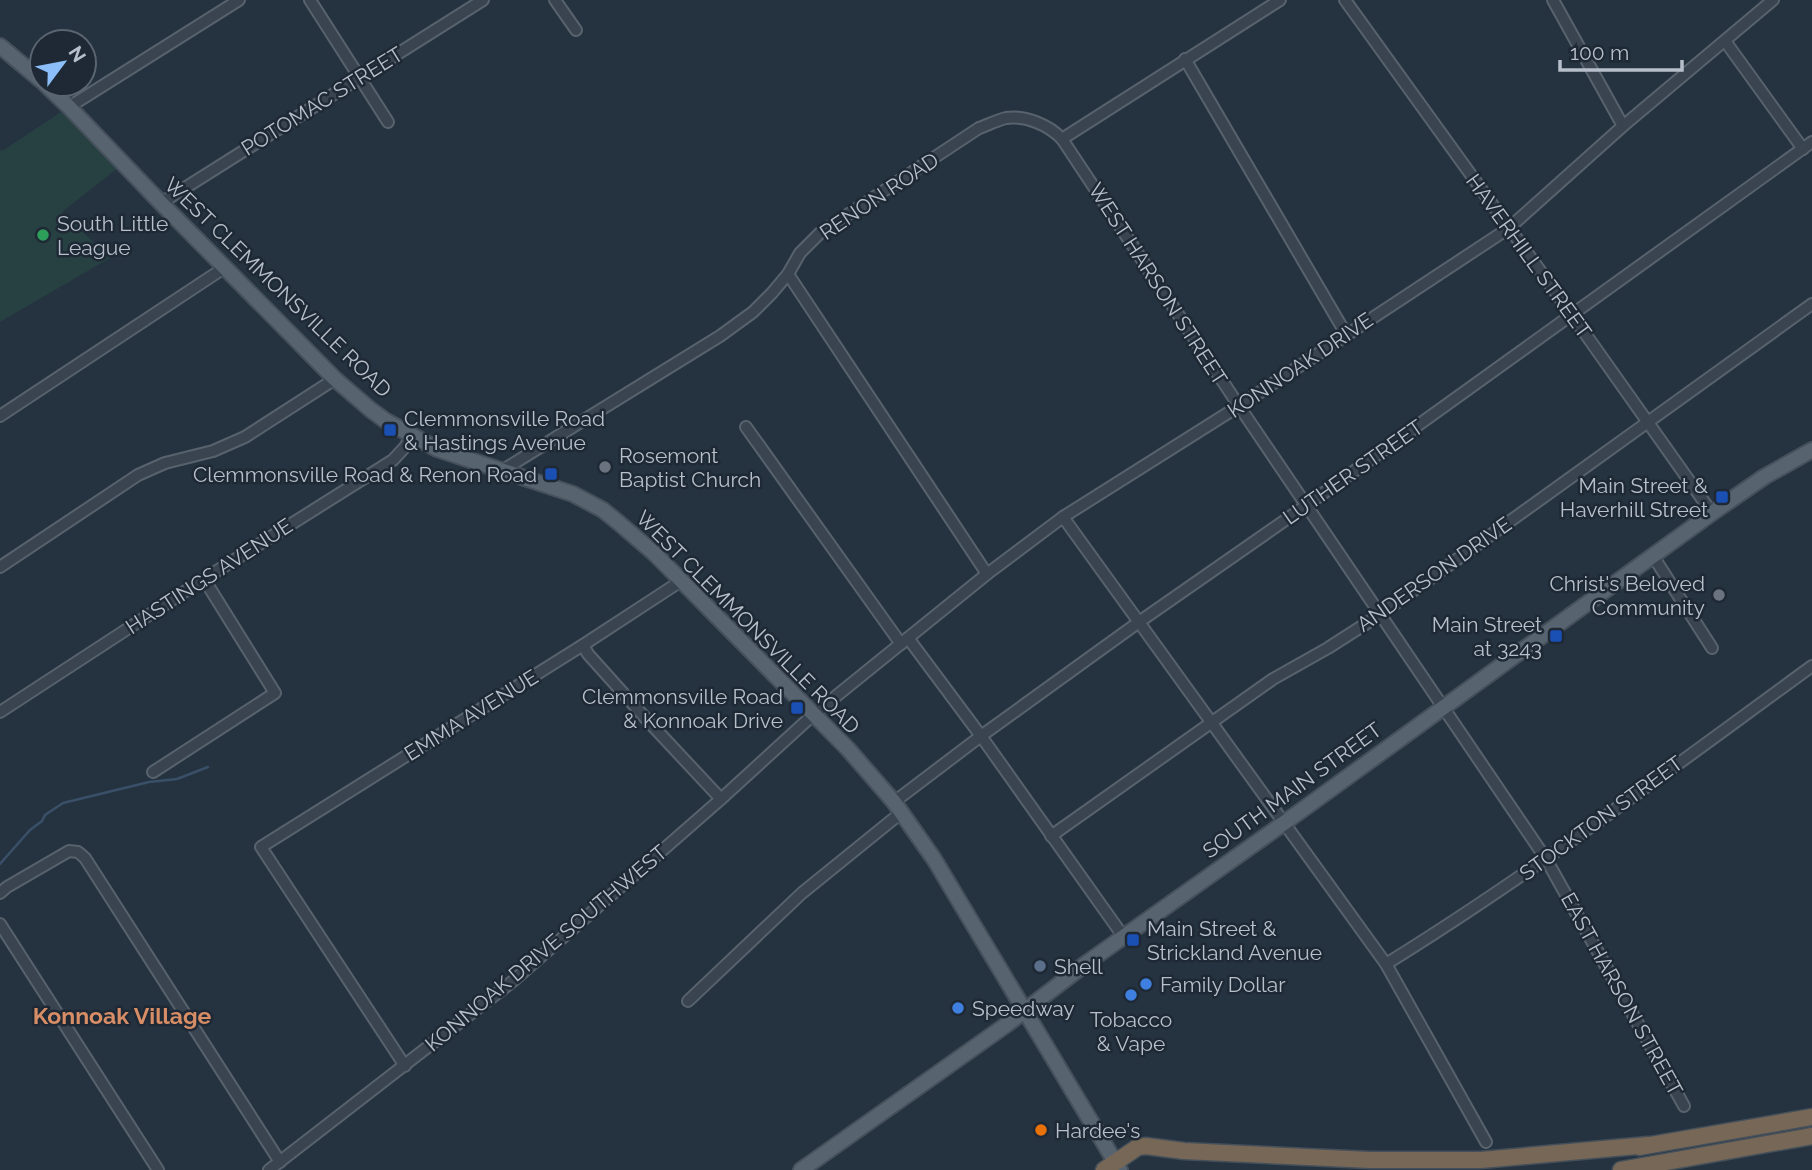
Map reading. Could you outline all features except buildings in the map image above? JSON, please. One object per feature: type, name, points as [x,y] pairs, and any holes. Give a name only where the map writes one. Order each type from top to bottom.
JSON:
[{"type":"highway","points":[[1502,1170],[1812,1117]]},
{"type":"highway","points":[[1622,1170],[1812,1136]]},
{"type":"highway","points":[[1113,1167],[1138,1147],[1146,1146],[1184,1151],[1370,1160],[1481,1160],[1648,1145]]},
{"type":"main road","name":"WEST CLEMMONSVILLE ROAD","points":[[0,46],[28,70]]},
{"type":"main road","name":"WEST CLEMMONSVILLE ROAD","points":[[60,98],[335,379],[371,410],[438,449],[573,494],[603,510],[640,540],[814,714],[898,807],[934,859],[1113,1167]]},
{"type":"main road","name":"SOUTH MAIN STREET","points":[[801,1170],[1712,513],[1764,477],[1812,450]]},
{"type":"street","points":[[69,107],[239,0]]},
{"type":"street","points":[[310,0],[388,122]]},
{"type":"street","name":"POTOMAC STREET","points":[[161,203],[483,0]]},
{"type":"street","points":[[555,0],[576,30]]},
{"type":"street","points":[[1062,139],[1280,0]]},
{"type":"street","name":"HAVERHILL STREET","points":[[1345,0],[1712,513]]},
{"type":"street","name":"KONNOAK DRIVE","points":[[814,714],[987,574],[1063,517],[1239,406],[1509,228],[1623,126],[1773,0]]},
{"type":"street","points":[[1557,2],[1623,126]]},
{"type":"street","points":[[1725,41],[1807,146]]},
{"type":"street","points":[[1185,59],[1346,334]]},
{"type":"street","name":"RENON ROAD","points":[[503,470],[720,336],[753,312],[789,274],[800,253],[820,233],[979,128],[1007,118],[1033,121],[1058,134],[1062,139]]},
{"type":"street","name":"WEST HARSON STREET","points":[[1062,139],[1442,708]]},
{"type":"street","name":"LUTHER STREET","points":[[688,1001],[802,892],[981,736],[1807,146]]},
{"type":"street","points":[[0,416],[225,268]]},
{"type":"street","points":[[789,274],[987,574]]},
{"type":"street","name":"ANDERSON DRIVE","points":[[1051,836],[1273,679],[1381,614],[1812,304]]},
{"type":"street","points":[[0,566],[138,475],[165,463],[213,451],[245,437],[335,379]]},
{"type":"street","points":[[746,427],[904,641],[981,736],[1123,936]]},
{"type":"street","name":"HASTINGS AVENUE","points":[[0,712],[393,460],[412,435]]},
{"type":"street","points":[[1063,517],[1386,964],[1486,1142]]},
{"type":"street","points":[[1653,556],[1712,648]]},
{"type":"street","points":[[153,772],[275,693],[204,579]]},
{"type":"street","name":"EMMA AVENUE","points":[[405,1066],[261,847],[681,582]]},
{"type":"street","points":[[583,645],[640,713],[720,799]]},
{"type":"street","name":"STOCKTON STREET","points":[[1386,964],[1546,859],[1812,666]]},
{"type":"street","name":"EAST HARSON STREET","points":[[1442,708],[1546,859],[1684,1106]]},
{"type":"street","name":"KONNOAK DRIVE SOUTHWEST","points":[[269,1170],[513,981],[814,714]]},
{"type":"street","points":[[0,893],[69,851],[78,852],[85,858],[280,1162]]},
{"type":"street","points":[[0,924],[158,1170]]},
{"type":"green space","name":"South Little League","points":[[61,112],[118,168],[62,212],[110,258],[0,322],[0,149],[2,151]]},
{"type":"waterway","points":[[0,864],[45,815],[63,803],[149,782],[177,779],[208,767]]},
{"type":"place","name":"South Little League","points":[[43,235]]},
{"type":"place","name":"Clemmonsville Road & Hastings Avenue","points":[[390,430]]},
{"type":"place","name":"Rosemont Baptist Church","points":[[605,467]]},
{"type":"place","name":"Clemmonsville Road & Renon Road","points":[[551,474]]},
{"type":"place","name":"Main Street & Haverhill Street","points":[[1722,497]]},
{"type":"place","name":"Christ's Beloved Community","points":[[1719,595]]},
{"type":"place","name":"Main Street at 3243","points":[[1556,636]]},
{"type":"place","name":"Clemmonsville Road & Konnoak Drive","points":[[797,708]]},
{"type":"place","name":"Main Street & Strickland Avenue","points":[[1133,940]]},
{"type":"place","name":"Shell","points":[[1040,966]]},
{"type":"place","name":"Family Dollar","points":[[1146,984]]},
{"type":"place","name":"Tobacco & Vape","points":[[1131,995]]},
{"type":"place","name":"Speedway","points":[[958,1008]]},
{"type":"place","name":"Hardee's","points":[[1041,1130]]},
{"type":"district","name":"Konnoak Village","points":[[122,1015]]}]
